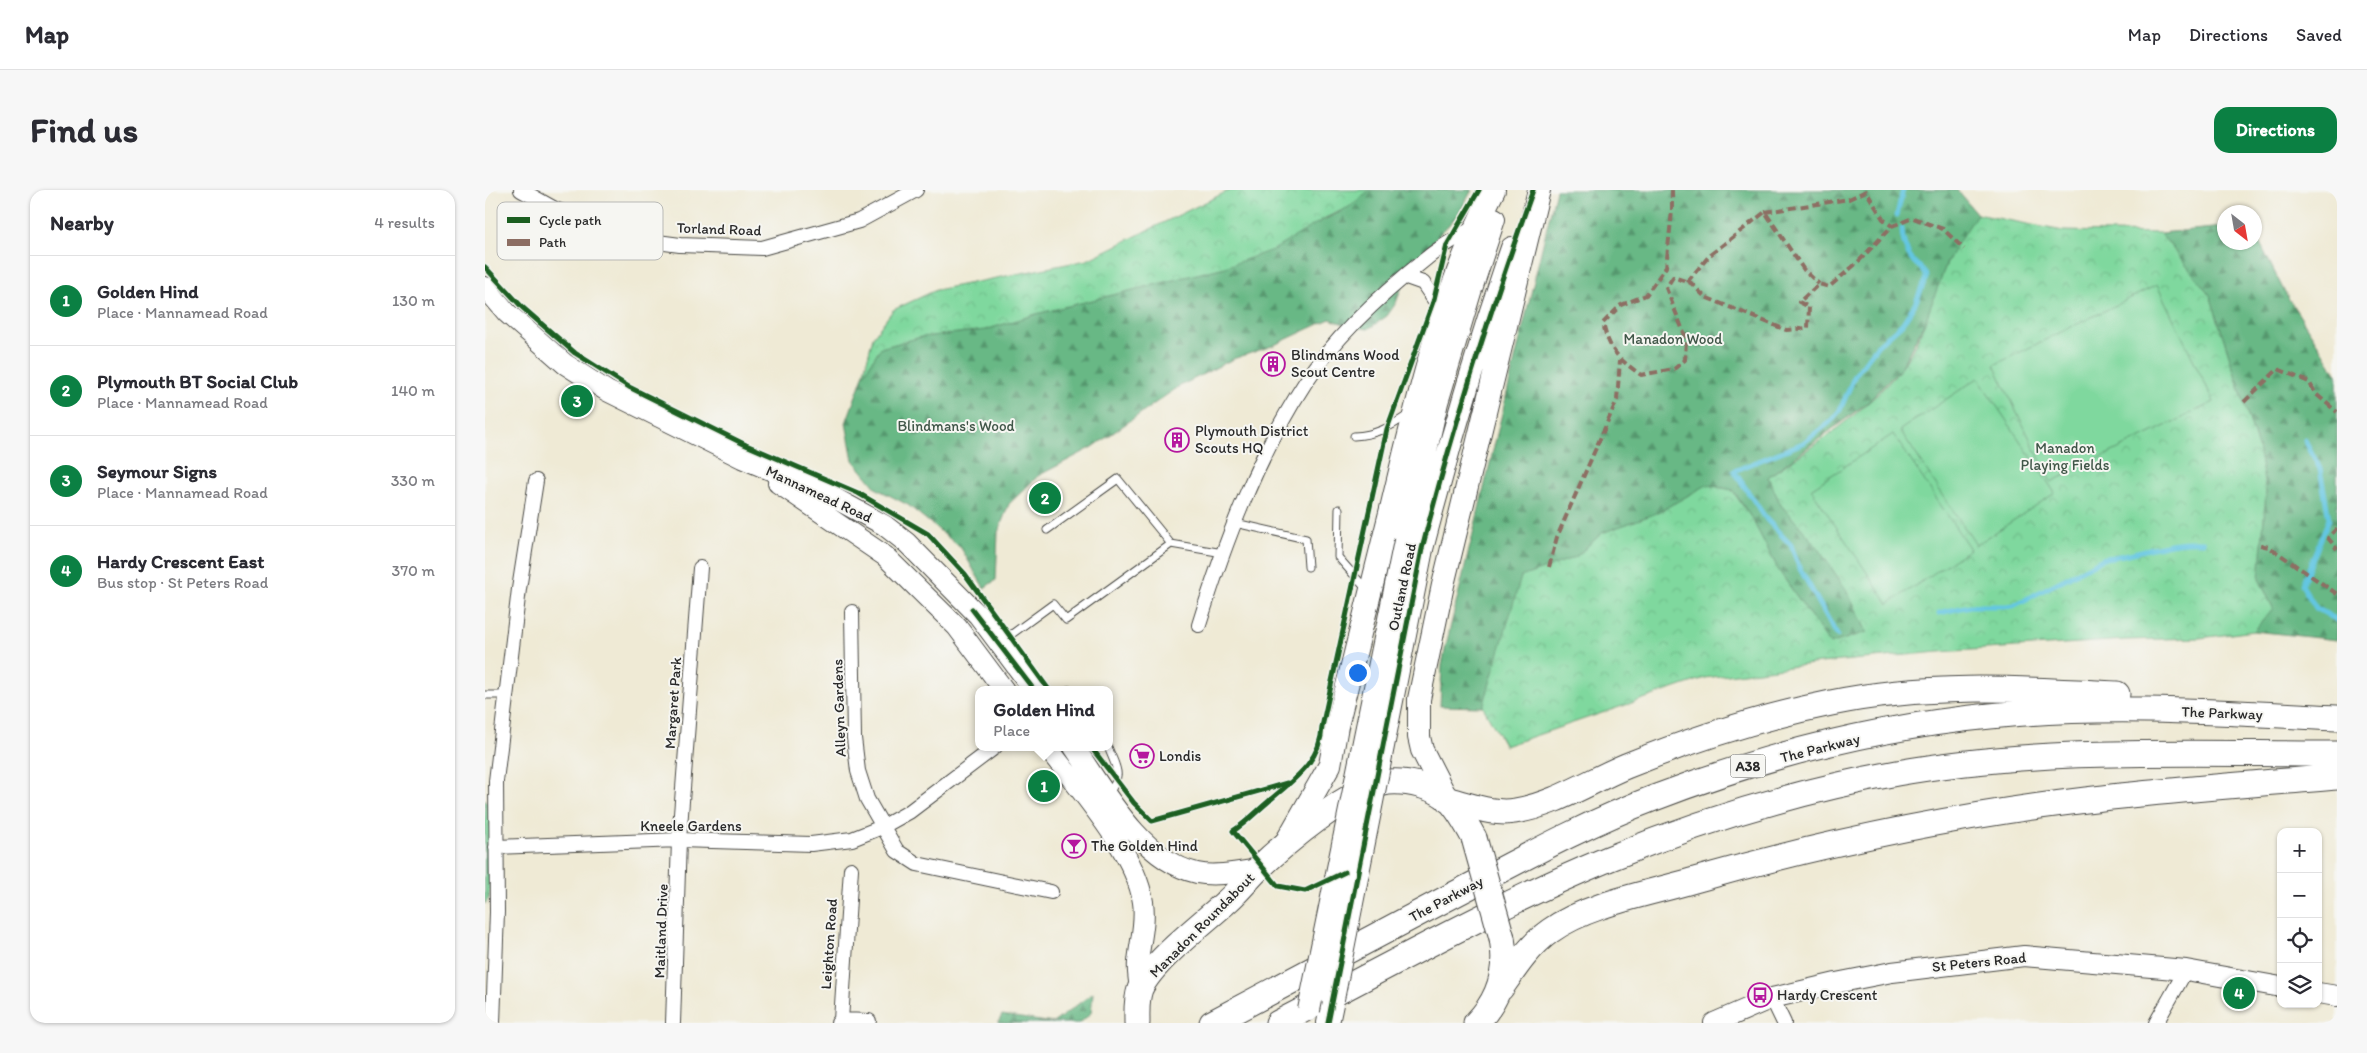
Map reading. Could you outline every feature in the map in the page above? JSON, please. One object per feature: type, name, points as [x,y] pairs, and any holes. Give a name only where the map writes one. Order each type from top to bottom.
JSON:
[{"type":"highway","name":"A38","points":[[1448,799],[1491,811],[1521,810],[1540,805],[1625,767],[1767,717],[1880,694],[1937,689],[1993,688],[2208,698],[2259,714]]},
{"type":"highway","name":"The Parkway","points":[[1212,1023],[1558,840],[1653,798],[1732,771],[1816,747],[1890,731],[1990,716],[2085,709],[2337,718]]},
{"type":"highway","points":[[1278,1023],[1486,915],[1607,860],[1733,813],[1796,796],[1897,773],[1991,761],[2063,755],[2161,753],[2337,754]]},
{"type":"highway","points":[[1501,988],[1539,940],[1550,931],[1576,917],[1610,904],[1826,845],[1925,825],[2086,800],[2337,776]]},
{"type":"highway","name":"Manadon Roundabout","points":[[1118,1023],[1138,1005],[1173,950],[1227,902],[1258,870],[1329,811],[1348,798],[1378,785],[1403,782],[1418,785],[1448,799],[1474,838],[1502,938],[1505,958],[1501,988],[1495,1000],[1477,1023]]},
{"type":"main road","points":[[1282,850],[1330,765],[1337,726],[1414,411],[1444,314],[1475,227],[1494,190]]},
{"type":"main road","name":"Outland Road","points":[[1328,1023],[1414,545],[1437,402],[1470,292],[1504,190]]},
{"type":"main road","name":"Outland Road","points":[[1308,1016],[1414,545],[1439,482],[1494,299],[1533,190]]},
{"type":"main road","points":[[1448,799],[1421,744],[1418,718],[1419,700],[1443,585],[1539,190]]},
{"type":"main road","name":"Mannamead Road","points":[[485,287],[507,313],[565,364],[607,391],[742,458],[827,494],[883,524],[907,543],[1004,639],[1033,686]]},
{"type":"main road","name":"Mannamead Road","points":[[742,458],[885,556],[957,627],[1001,686]]},
{"type":"main road","points":[[1050,751],[1116,841],[1131,866],[1138,884],[1143,901],[1144,919],[1143,940],[1138,963],[1138,1005]]},
{"type":"main road","points":[[1077,751],[1107,796],[1149,846],[1173,864],[1198,873],[1211,875],[1258,870]]},
{"type":"main road","name":"St Peters Road","points":[[1714,1023],[1772,998],[1892,972],[2024,956],[2186,970],[2277,985]]},
{"type":"main road","points":[[2322,993],[2337,996]]},
{"type":"street","name":"Torland Road","points":[[521,190],[542,202]]},
{"type":"street","name":"Torland Road","points":[[663,243],[762,248],[859,221],[916,190]]},
{"type":"street","points":[[1199,625],[1251,480],[1305,383],[1342,338],[1406,277],[1428,257],[1475,227]]},
{"type":"street","points":[[1406,277],[1423,283],[1444,314]]},
{"type":"street","points":[[493,1023],[491,913],[496,847],[491,782],[506,695],[519,589],[536,481]]},
{"type":"street","name":"Margaret Park","points":[[679,840],[700,568]]},
{"type":"street","name":"Alleyn Gardens","points":[[852,612],[855,738],[858,771],[867,799],[882,828]]},
{"type":"street","name":"Kneele Gardens","points":[[496,847],[679,840],[811,844],[852,840],[882,828],[909,812],[990,751]]},
{"type":"street","points":[[882,828],[897,851],[917,864],[1051,892]]},
{"type":"street","name":"Maitland Drive","points":[[673,1023],[679,840]]},
{"type":"street","name":"Leighton Road","points":[[851,869],[839,1022],[869,1021]]},
{"type":"street","points":[[2156,1023],[2186,970]]},
{"type":"street","points":[[1772,998],[1783,1023]]},
{"type":"lane","points":[[1354,436],[1373,434],[1387,429],[1414,411]]},
{"type":"lane","points":[[1047,530],[1119,480],[1171,544],[1223,554]]},
{"type":"lane","points":[[1339,509],[1338,557],[1370,594]]},
{"type":"lane","points":[[1235,523],[1306,539],[1308,567]]},
{"type":"lane","points":[[1004,639],[1053,604],[1065,620],[1171,544]]},
{"type":"lane","points":[[485,695],[506,695]]},
{"type":"lane","points":[[1107,796],[1118,782],[1119,774],[1110,751]]},
{"type":"green space","points":[[1230,190],[1370,190],[1349,207],[1325,218],[1275,249],[1225,267],[1036,314],[985,330],[921,337],[880,348],[863,376],[873,337],[893,310],[936,290],[1087,260]]},
{"type":"green space","name":"Blindmans's Wood","points":[[1370,190],[1472,190],[1458,215],[1409,267],[1396,303],[1387,316],[1368,329],[1352,327],[1330,319],[1272,346],[1233,359],[1178,387],[1093,447],[1038,476],[1009,504],[998,532],[996,580],[984,588],[961,548],[908,505],[877,489],[853,460],[846,423],[863,376],[880,348],[921,337],[985,330],[1036,314],[1225,267],[1340,212]]},
{"type":"green space","name":"Manadon Wood","points":[[1556,190],[1957,190],[1977,214],[1947,262],[1926,320],[1901,368],[1867,403],[1768,477],[1781,505],[1812,540],[1846,589],[1867,632],[1830,644],[1779,571],[1752,519],[1733,490],[1707,485],[1657,513],[1602,533],[1576,557],[1522,577],[1483,707],[1440,706],[1442,665],[1446,645]]},
{"type":"green space","name":"Manadon Playing Fields","points":[[1977,214],[2063,231],[2160,233],[2210,295],[2258,448],[2266,492],[2259,579],[2273,608],[2254,631],[2200,638],[2126,640],[1939,652],[1820,663],[1705,678],[1505,746],[1483,707],[1521,577],[1576,557],[1602,533],[1657,513],[1707,485],[1732,490],[1752,519],[1779,571],[1830,644],[1867,632],[1846,589],[1812,540],[1781,505],[1768,477],[1839,427],[1888,384],[1901,368],[1922,330],[1947,263]]},
{"type":"green space","points":[[2217,228],[2217,250],[2262,250],[2262,247],[2285,293],[2337,374],[2337,640],[2254,631],[2273,608],[2259,579],[2266,492],[2258,448],[2210,295],[2160,233]]},
{"type":"green space","points":[[2157,285],[2214,402],[2051,482],[1994,365]]},
{"type":"green space","points":[[1978,378],[2055,493],[1976,545],[1900,430]]},
{"type":"green space","points":[[1893,434],[1970,549],[1888,604],[1811,489]]},
{"type":"green space","points":[[485,799],[492,807],[489,898],[485,904]]},
{"type":"green space","points":[[1093,993],[1091,1013],[1080,1023],[1053,1023]]},
{"type":"green space","points":[[1002,1015],[1053,1023],[998,1023]]},
{"type":"waterway","points":[[1897,215],[1903,190]]},
{"type":"waterway","points":[[1837,635],[1799,567],[1791,545],[1767,520],[1734,471],[1803,443],[1830,422],[1840,410],[1855,375],[1878,345],[1902,324],[1915,304],[1926,278],[1924,271],[1914,262],[1907,251],[1902,229]]},
{"type":"waterway","points":[[2305,440],[2320,469],[2329,519],[2302,585],[2316,608],[2337,620]]},
{"type":"waterway","points":[[1939,613],[1970,606],[2013,606],[2105,558],[2178,543],[2203,542]]},
{"type":"marked path","points":[[1672,190],[1672,211],[1666,267],[1646,295],[1621,305],[1603,323],[1608,341],[1616,354],[1641,375],[1674,369],[1685,360],[1686,338],[1666,288],[1673,277],[1691,283],[1705,297],[1786,330],[1808,328],[1809,307],[1799,302],[1819,284],[1829,287],[1857,263],[1892,226],[1913,218],[1943,229],[1964,249]]},
{"type":"marked path","points":[[1765,212],[1849,199],[1866,191],[1883,219],[1892,226]]},
{"type":"marked path","points":[[1687,282],[1710,255],[1765,212],[1804,270],[1819,284]]},
{"type":"marked path","points":[[1549,567],[1557,537],[1617,400],[1620,360]]},
{"type":"marked path","points":[[2244,402],[2278,369],[2309,382],[2316,394],[2337,412]]},
{"type":"marked path","points":[[2337,528],[2328,538],[2337,549]]},
{"type":"marked path","points":[[2260,545],[2269,547],[2337,594]]},
{"type":"cycle path","points":[[1345,872],[1305,891],[1278,886],[1233,831],[1247,821],[1296,777],[1317,750],[1387,429],[1434,299],[1447,245],[1479,190]]},
{"type":"cycle path","points":[[1328,1023],[1422,549],[1473,368],[1533,190]]},
{"type":"cycle path","points":[[485,267],[522,307],[575,353],[629,387],[746,445],[858,493],[928,534],[965,574],[1046,686]]},
{"type":"cycle path","points":[[972,609],[1031,686]]},
{"type":"cycle path","points":[[1094,751],[1134,803],[1152,821],[1287,783]]},
{"type":"place","name":"Blindmans Wood Scout Centre","points":[[1273,364]]},
{"type":"place","name":"Seymour Signs","points":[[577,401]]},
{"type":"place","name":"Plymouth District Scouts HQ","points":[[1177,440]]},
{"type":"place","name":"Plymouth BT Social Club","points":[[1045,498]]},
{"type":"place","name":"Londis","points":[[1142,756]]},
{"type":"place","name":"Golden Hind","points":[[1044,786]]},
{"type":"place","name":"The Golden Hind","points":[[1074,846]]},
{"type":"place","name":"Hardy Crescent East","points":[[2239,993]]},
{"type":"place","name":"Hardy Crescent","points":[[1760,995]]}]
